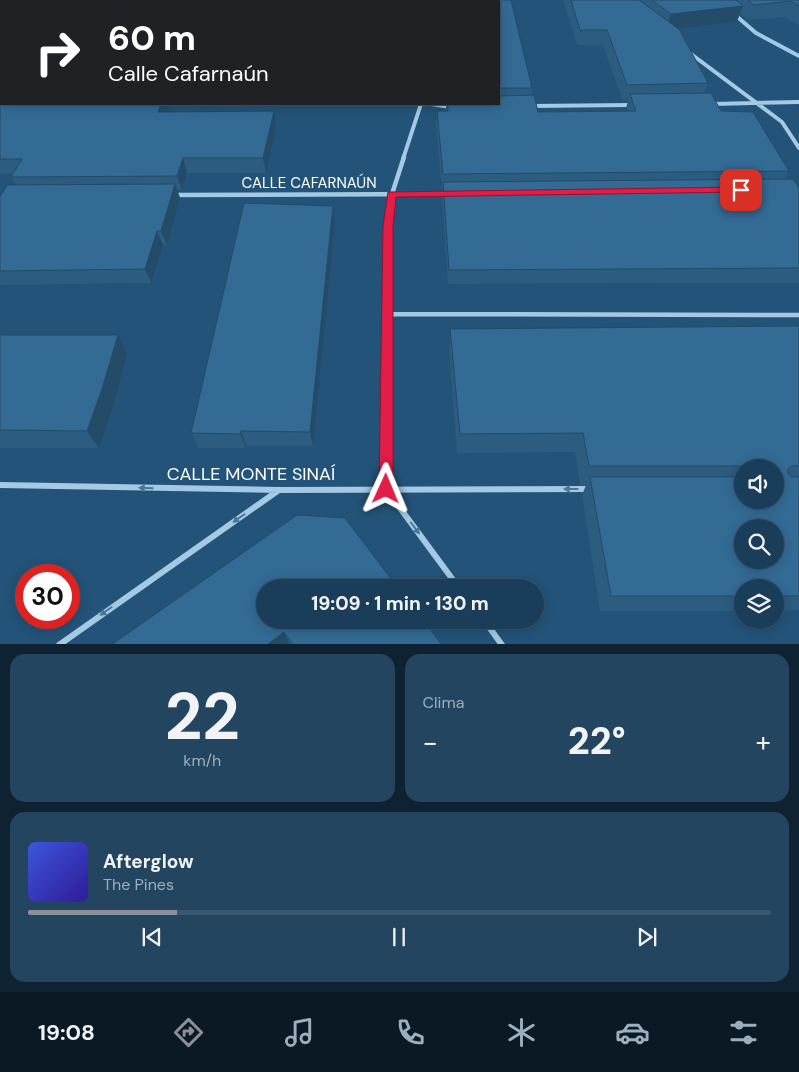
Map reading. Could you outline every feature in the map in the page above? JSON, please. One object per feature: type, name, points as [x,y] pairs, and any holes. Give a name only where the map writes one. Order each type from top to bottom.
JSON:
[{"type":"street","points":[[734,13],[756,33],[799,56]]},
{"type":"street","points":[[682,46],[782,122],[799,148]]},
{"type":"street","points":[[707,104],[799,102]]},
{"type":"street","points":[[421,105],[392,194],[388,226],[386,489],[452,579]]},
{"type":"street","points":[[440,105],[459,107]]},
{"type":"street","points":[[528,106],[637,105]]},
{"type":"street","name":"CALLE CAFARNAÚN","points":[[166,195],[451,194]]},
{"type":"street","points":[[388,314],[799,315]]},
{"type":"street","name":"CALLE MONTE SINAÍ","points":[[0,485],[279,490],[594,489]]},
{"type":"street","points":[[59,644],[279,490]]},
{"type":"street","points":[[491,629],[502,644]]},
{"type":"building","points":[[500,0],[511,0],[532,88],[500,88]]},
{"type":"building","points":[[571,0],[639,0],[679,29],[708,83],[627,85],[607,30],[580,30]]},
{"type":"building","points":[[652,0],[736,0],[743,6],[671,14]]},
{"type":"building","points":[[748,0],[799,0],[799,6],[791,1],[754,5]]},
{"type":"building","points":[[711,93],[721,111],[753,112],[789,171],[443,174],[437,111],[448,111],[448,105],[500,105],[500,96],[534,95],[538,112],[636,111],[630,94]]},
{"type":"building","points":[[0,105],[161,105],[158,112],[274,111],[263,158],[183,158],[177,176],[11,177],[22,159],[0,159]]},
{"type":"building","points":[[793,179],[799,188],[799,268],[449,270],[443,182]]},
{"type":"building","points":[[175,184],[161,231],[157,231],[145,269],[0,271],[0,197],[7,185]]},
{"type":"building","points":[[244,203],[333,206],[310,432],[241,431],[240,434],[191,433]]},
{"type":"building","points":[[799,326],[799,466],[792,466],[788,469],[788,474],[792,477],[799,477],[799,596],[784,596],[784,579],[734,579],[734,596],[611,596],[590,477],[734,477],[734,509],[784,509],[784,459],[734,459],[734,466],[589,466],[583,433],[460,434],[450,329]]},
{"type":"building","points":[[0,335],[118,335],[87,431],[0,430]]},
{"type":"building","points":[[297,515],[345,518],[391,579],[256,579],[256,629],[430,629],[441,644],[292,644],[284,632],[268,644],[112,644]]},
{"type":"route","points":[[386,489],[388,226],[392,194],[741,190]]}]
